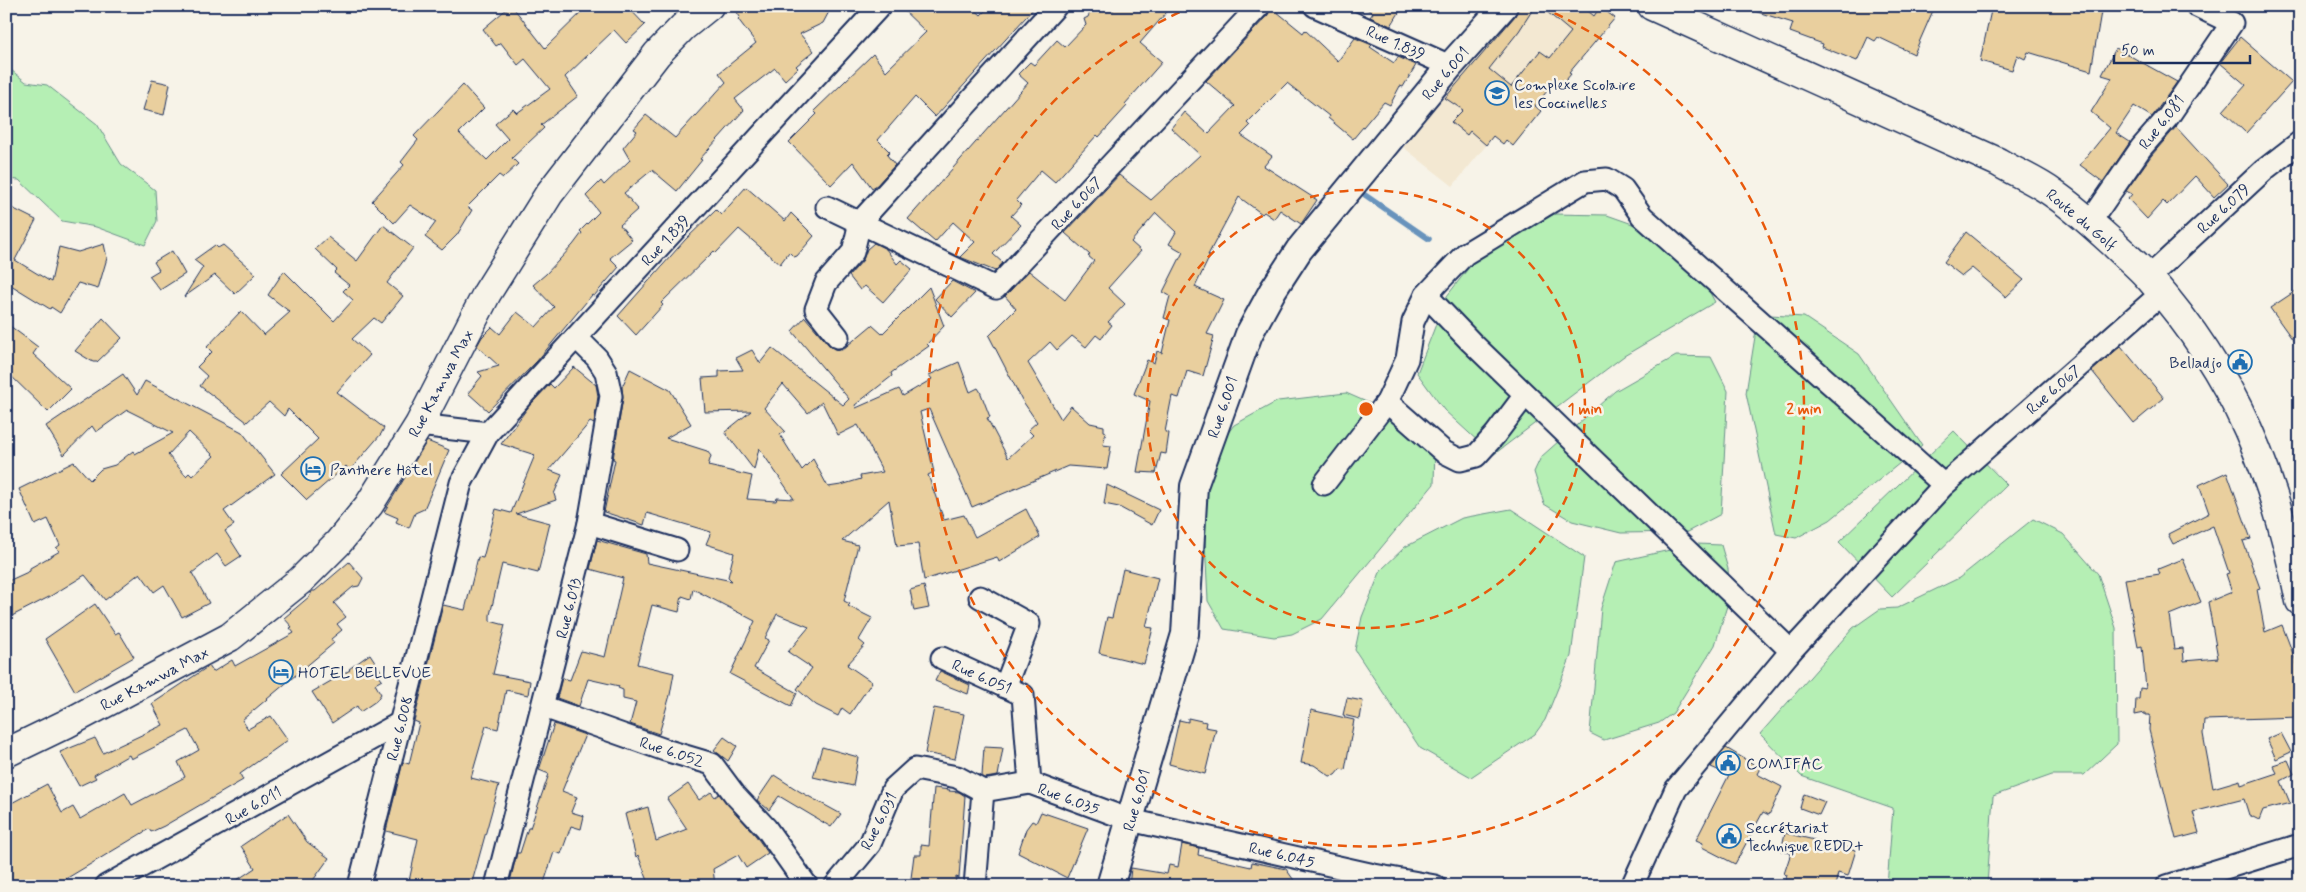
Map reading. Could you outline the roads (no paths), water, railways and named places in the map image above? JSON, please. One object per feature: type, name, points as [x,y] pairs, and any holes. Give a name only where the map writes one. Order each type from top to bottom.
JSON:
[{"type":"main road","name":"Rue Kamwa Max","points":[[6,753],[66,724],[230,637],[301,580],[338,543],[369,505],[419,425],[487,293],[549,194],[657,54],[683,27],[709,6]]},
{"type":"main road","name":"Route du Golf","points":[[1652,6],[1844,95],[1998,162],[2041,185],[2090,222],[2156,285],[2202,344],[2234,396],[2294,540],[2300,601]]},
{"type":"street","name":"Rue 1.839","points":[[461,483],[488,433],[880,6]]},
{"type":"street","points":[[838,337],[816,309],[826,283],[853,252],[860,222],[1056,6]]},
{"type":"street","name":"Rue 6.067","points":[[827,207],[996,288],[1259,6]]},
{"type":"street","name":"Rue 1.839","points":[[1315,6],[1450,66]]},
{"type":"street","name":"Rue 6.001","points":[[1110,886],[1184,634],[1194,486],[1227,390],[1249,334],[1273,290],[1300,250],[1450,66],[1504,6]]},
{"type":"street","name":"Rue 6.081","points":[[2090,222],[2141,148],[2168,117],[2232,23],[2197,6]]},
{"type":"street","name":"Rue 6.079","points":[[2156,285],[2264,170],[2300,142]]},
{"type":"street","points":[[1324,484],[1387,402],[1407,359],[1413,322],[1426,295],[1465,254],[1585,181],[1607,179],[1623,189],[1642,216],[1944,485]]},
{"type":"street","name":"Rue 6.067","points":[[1632,886],[1676,788],[1791,650],[1944,485],[2156,285]]},
{"type":"street","points":[[1426,295],[1525,395],[1791,650]]},
{"type":"street","name":"Rue 6.013","points":[[496,886],[544,706],[589,523],[611,396],[606,372],[597,358],[576,337]]},
{"type":"street","points":[[1387,402],[1444,452],[1460,460],[1476,456],[1495,435],[1525,395]]},
{"type":"street","points":[[419,425],[488,433]]},
{"type":"street","name":"Rue 6.008","points":[[359,886],[461,483]]},
{"type":"street","points":[[589,523],[677,550]]},
{"type":"street","points":[[980,597],[1029,624],[1005,687]]},
{"type":"street","name":"Rue 6.051","points":[[942,658],[1023,695],[1030,783]]},
{"type":"street","name":"Rue 6.052","points":[[544,706],[665,750],[712,764],[735,794],[766,828],[807,886]]},
{"type":"street","name":"Rue 6.011","points":[[106,886],[400,723]]},
{"type":"street","name":"Rue 6.031","points":[[835,886],[870,844],[893,789],[915,769],[957,777],[983,791]]},
{"type":"street","name":"Rue 6.035","points":[[983,791],[1030,783],[1130,820]]},
{"type":"street","points":[[975,886],[983,791]]},
{"type":"street","name":"Rue 6.045","points":[[1130,820],[1374,875],[1435,886]]},
{"type":"street","points":[[2167,886],[2300,844]]},
{"type":"waterway","points":[[1365,195],[1429,239]]},
{"type":"place","name":"Complexe Scolaire les Coccinelles","points":[[1497,93]]},
{"type":"place","name":"Belladjo","points":[[2240,362]]},
{"type":"place","name":"Panthere Hôtel","points":[[313,469]]},
{"type":"place","name":"HOTEL BELLEVUE","points":[[281,672]]},
{"type":"place","name":"COMIFAC","points":[[1728,763]]},
{"type":"place","name":"Secrétariat Technique REDD+","points":[[1729,836]]}]
